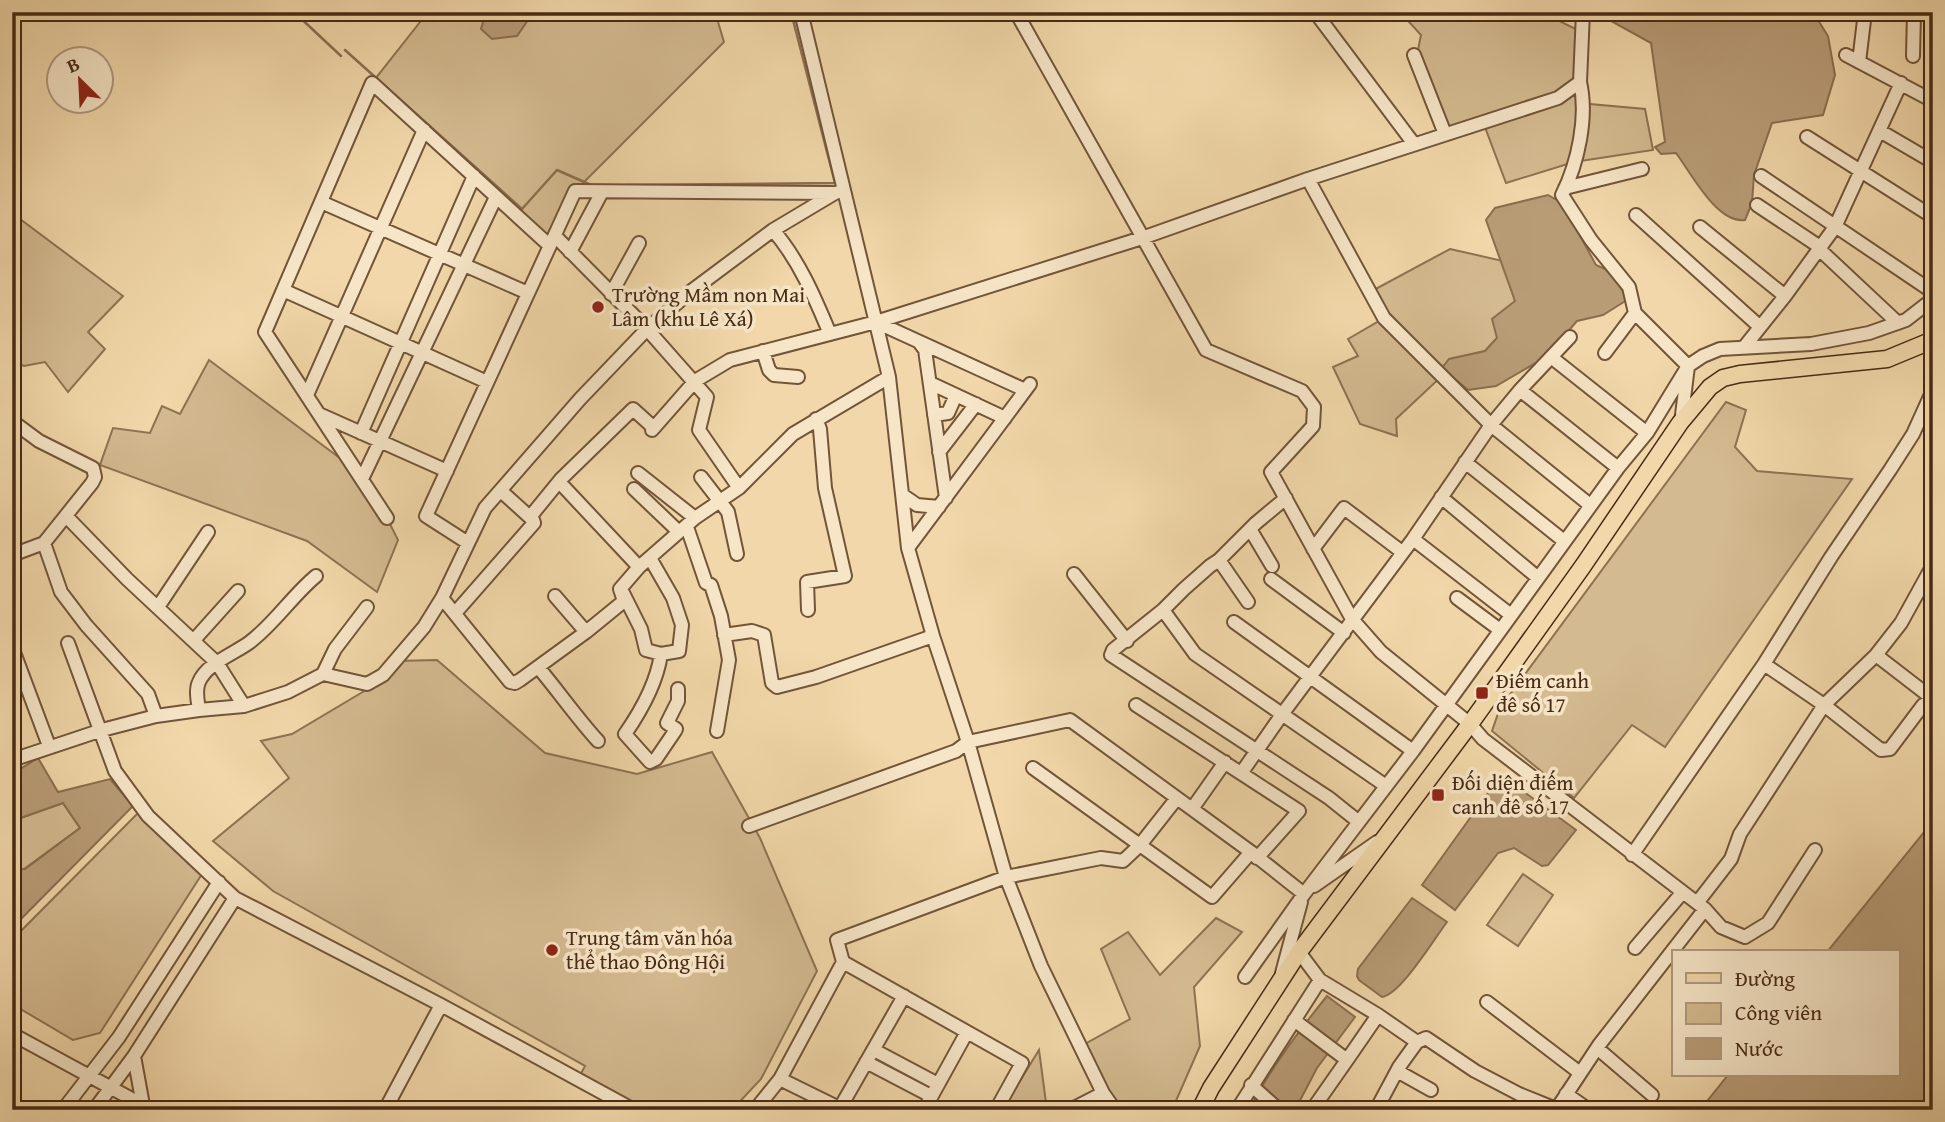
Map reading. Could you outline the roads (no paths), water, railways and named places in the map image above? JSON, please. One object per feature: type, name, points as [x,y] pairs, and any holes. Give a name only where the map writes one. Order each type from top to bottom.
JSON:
[{"type":"main road","points":[[1200,1110],[1211,1088],[1299,952],[1470,724],[1681,423],[1710,387],[1727,377],[1887,359],[1933,340]]},
{"type":"street","points":[[801,12],[839,192],[889,377],[908,548],[933,636],[968,742],[1006,877],[1041,967],[1103,1093],[1115,1110]]},
{"type":"street","points":[[1016,12],[1206,350],[1302,391],[1314,407],[1312,426],[1271,472],[1352,620],[1381,652],[1470,724],[1483,739],[1701,906],[1721,927],[1745,937],[1768,923],[1815,850]]},
{"type":"street","points":[[1315,12],[1414,144]]},
{"type":"street","points":[[1583,12],[1580,82],[1584,100],[1577,155],[1562,195],[1591,240],[1629,288],[1635,313],[1688,366]]},
{"type":"street","points":[[1859,62],[1865,12]]},
{"type":"street","points":[[1913,56],[1914,12]]},
{"type":"street","points":[[1414,55],[1445,134]]},
{"type":"street","points":[[1846,55],[1933,101]]},
{"type":"street","points":[[530,517],[561,479],[633,409],[653,429],[695,382],[730,360],[876,322],[1142,238],[1308,179],[1558,98],[1580,82]]},
{"type":"street","points":[[387,518],[265,332],[372,83],[496,197],[570,252],[647,329],[707,397],[699,430],[739,488]]},
{"type":"street","points":[[1745,346],[1835,227],[1900,83]]},
{"type":"street","points":[[307,395],[424,130]]},
{"type":"street","points":[[1880,131],[1933,162]]},
{"type":"street","points":[[1807,137],[1933,217]]},
{"type":"street","points":[[1565,188],[1642,169]]},
{"type":"street","points":[[361,433],[474,176]]},
{"type":"street","points":[[1761,176],[1933,292]]},
{"type":"street","points":[[1308,179],[1384,318],[1491,425],[1590,505]]},
{"type":"street","points":[[468,543],[426,516],[575,191],[839,192]]},
{"type":"street","points":[[570,252],[602,192]]},
{"type":"street","points":[[323,674],[367,684],[377,679],[424,627],[442,598],[485,508],[580,399],[647,329],[690,292],[773,230],[839,192]]},
{"type":"street","points":[[362,479],[496,197]]},
{"type":"street","points":[[321,202],[528,293]]},
{"type":"street","points":[[1757,205],[1820,248],[1898,323]]},
{"type":"street","points":[[1636,215],[1759,326]]},
{"type":"street","points":[[1700,226],[1785,296]]},
{"type":"street","points":[[773,230],[802,274],[830,334]]},
{"type":"street","points":[[611,293],[639,243]]},
{"type":"street","points":[[283,290],[488,382]]},
{"type":"street","points":[[1245,976],[1413,751],[1590,505],[1647,433],[1688,366],[1712,352],[1745,346],[1811,344],[1869,333],[1915,315],[1933,299]]},
{"type":"street","points":[[1605,353],[1635,313]]},
{"type":"street","points":[[876,322],[1028,387],[908,548]]},
{"type":"street","points":[[1242,772],[1309,677],[1413,539],[1491,425],[1570,337]]},
{"type":"street","points":[[919,342],[925,350],[930,383],[942,502]]},
{"type":"street","points":[[763,351],[769,370],[774,375],[798,377]]},
{"type":"street","points":[[1551,357],[1647,433]]},
{"type":"street","points":[[1681,423],[1688,366]]},
{"type":"street","points":[[620,589],[639,567],[687,526],[739,488],[793,434],[889,377]]},
{"type":"street","points":[[930,383],[1005,418]]},
{"type":"street","points":[[1520,390],[1618,468]]},
{"type":"street","points":[[1632,855],[1764,664],[1913,434],[1933,390]]},
{"type":"street","points":[[948,413],[956,395]]},
{"type":"street","points":[[939,452],[976,404]]},
{"type":"street","points":[[934,415],[948,413]]},
{"type":"street","points":[[948,413],[960,426]]},
{"type":"street","points":[[319,414],[447,471]]},
{"type":"street","points":[[808,610],[807,582],[845,576],[825,488],[820,429],[816,419]]},
{"type":"street","points":[[12,421],[39,441],[93,468],[95,472],[92,483],[44,544],[12,555]]},
{"type":"street","points":[[1465,462],[1564,541]]},
{"type":"street","points":[[638,473],[687,526],[706,583],[711,586],[729,660],[717,731]]},
{"type":"street","points":[[701,477],[728,512],[737,554]]},
{"type":"street","points":[[564,487],[639,567]]},
{"type":"street","points":[[634,489],[687,526]]},
{"type":"street","points":[[456,612],[534,523],[501,491]]},
{"type":"street","points":[[904,496],[917,505],[942,502]]},
{"type":"street","points":[[1441,497],[1537,577]]},
{"type":"street","points":[[1286,498],[1163,610],[1113,650],[1112,656],[1257,750],[1359,821]]},
{"type":"street","points":[[1313,549],[1345,508],[1402,552]]},
{"type":"street","points":[[67,517],[127,579],[217,663],[244,706]]},
{"type":"street","points":[[1250,530],[1271,573],[1344,633]]},
{"type":"street","points":[[159,607],[208,532]]},
{"type":"street","points":[[1413,539],[1511,615]]},
{"type":"street","points":[[44,544],[61,592],[86,625],[148,694],[156,716]]},
{"type":"street","points":[[620,589],[641,629],[646,650],[661,654],[679,651],[682,625],[673,598],[650,558]]},
{"type":"street","points":[[1219,560],[1248,602]]},
{"type":"street","points":[[1376,1110],[1397,1070],[1417,1042],[1426,1038],[1475,1071],[1556,1110],[1597,1048],[1701,906],[1731,859],[1738,846],[1740,834],[1824,705],[1876,656],[1901,623],[1933,565]]},
{"type":"street","points":[[1074,574],[1127,641]]},
{"type":"street","points":[[199,710],[197,684],[206,672],[251,641],[316,576]]},
{"type":"street","points":[[442,598],[510,682],[515,683],[624,601],[620,589]]},
{"type":"street","points":[[194,640],[238,591]]},
{"type":"street","points":[[555,596],[586,632]]},
{"type":"street","points":[[1457,598],[1500,630]]},
{"type":"street","points":[[13,758],[156,716],[244,706],[288,692],[323,674],[335,649],[367,607]]},
{"type":"street","points":[[1163,610],[1195,654],[1386,786]]},
{"type":"street","points":[[1234,622],[1413,751]]},
{"type":"street","points":[[724,635],[752,631],[764,635],[772,683],[776,687],[816,677],[933,636]]},
{"type":"street","points":[[68,643],[115,771],[148,816],[235,898],[441,1005],[634,1110]]},
{"type":"street","points":[[12,647],[49,746]]},
{"type":"street","points":[[661,654],[659,668],[649,692],[625,734],[650,762],[656,759],[676,729],[667,723],[678,701],[678,689]]},
{"type":"street","points":[[1764,664],[1824,705],[1881,750],[1890,749],[1928,702],[1876,656]]},
{"type":"street","points":[[538,667],[578,720],[598,741]]},
{"type":"street","points":[[1033,768],[1212,897],[1299,811],[1136,705]]},
{"type":"street","points":[[748,826],[956,751],[968,742],[1070,720],[1304,894]]},
{"type":"street","points":[[1192,809],[1225,762]]},
{"type":"street","points":[[996,1110],[1022,1063],[843,962],[836,940],[1006,877],[1101,858],[1123,861],[1140,845],[1177,798]]},
{"type":"street","points":[[1279,983],[1304,894],[1386,836]]},
{"type":"street","points":[[63,1110],[119,1037],[219,882]]},
{"type":"street","points":[[1634,948],[1682,893]]},
{"type":"street","points":[[94,1110],[134,1056],[235,898]]},
{"type":"street","points":[[1299,952],[1320,980],[1417,1042]]},
{"type":"street","points":[[755,1110],[780,1079],[843,962]]},
{"type":"street","points":[[1237,1110],[1320,980]]},
{"type":"street","points":[[780,1079],[841,1109],[904,996]]},
{"type":"street","points":[[1487,1002],[1580,1073]]},
{"type":"street","points":[[385,1110],[441,1005]]},
{"type":"street","points":[[1312,1110],[1378,1015]]},
{"type":"street","points":[[1294,1020],[1347,1060]]},
{"type":"street","points":[[924,1110],[967,1032]]},
{"type":"street","points":[[12,1034],[147,1107]]},
{"type":"street","points":[[1597,1048],[1652,1095]]},
{"type":"street","points":[[874,1049],[934,1090]]},
{"type":"street","points":[[134,1056],[147,1107]]},
{"type":"street","points":[[866,1062],[934,1090]]},
{"type":"street","points":[[1397,1070],[1431,1090]]},
{"type":"street","points":[[1251,1085],[1279,1110]]},
{"type":"street","points":[[1070,1110],[1103,1093]]},
{"type":"street","points":[[1566,1094],[1589,1110]]},
{"type":"street","points":[[120,1110],[147,1107]]},
{"type":"water","points":[[486,12],[527,12],[528,20],[517,36],[492,39],[481,29]]},
{"type":"water","points":[[1600,12],[1813,12],[1828,36],[1835,75],[1823,115],[1772,123],[1754,175],[1752,203],[1745,220],[1735,219],[1715,206],[1676,153],[1661,154],[1655,147],[1665,142],[1651,43],[1600,15]]},
{"type":"water","points":[[1548,195],[1562,203],[1596,265],[1614,273],[1627,300],[1603,315],[1577,321],[1546,357],[1496,386],[1468,390],[1442,368],[1449,359],[1485,351],[1497,338],[1492,319],[1515,301],[1486,220],[1495,208]]},
{"type":"water","points":[[38,758],[58,792],[110,779],[133,806],[12,928],[12,870],[25,869],[80,828],[63,803],[12,821],[12,774]]},
{"type":"water","points":[[1501,775],[1576,830],[1548,865],[1542,866],[1514,848],[1498,853],[1455,910],[1422,885]]},
{"type":"water","points":[[1933,821],[1933,1110],[1700,1110],[1727,1076],[1899,1076],[1899,950],[1829,950]]},
{"type":"water","points":[[1412,898],[1447,922],[1407,976],[1390,994],[1382,997],[1359,980],[1358,969]]},
{"type":"water","points":[[1327,996],[1355,1017],[1317,1068],[1295,1110],[1249,1110],[1285,1051]]},
{"type":"waterway","points":[[294,12],[341,56]]},
{"type":"waterway","points":[[626,185],[835,183],[791,12]]},
{"type":"waterway","points":[[345,50],[522,209],[557,170],[591,185]]},
{"type":"place","name":"Trường Mầm non Mai Lâm (khu Lê Xá)","points":[[598,307]]},
{"type":"place","name":"Điếm canh đê số 17","points":[[1482,693]]},
{"type":"place","name":"Đối diện điếm canh đê số 17","points":[[1438,795]]},
{"type":"place","name":"Trung tâm văn hóa thể thao Đông Hội","points":[[552,950]]}]
